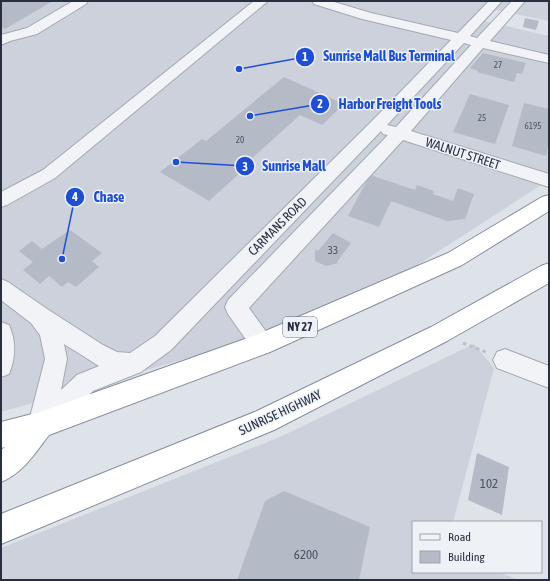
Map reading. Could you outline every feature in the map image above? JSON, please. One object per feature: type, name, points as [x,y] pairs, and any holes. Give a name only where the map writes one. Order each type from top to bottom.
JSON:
[{"type":"highway","name":"NY 27","points":[[1,435],[40,425],[262,344],[455,259],[549,202]]},
{"type":"highway","name":"SUNRISE HIGHWAY","points":[[1,529],[265,421],[439,334],[549,272]]},
{"type":"highway","points":[[1,468],[20,452],[40,425]]},
{"type":"street","points":[[1,41],[32,31],[82,1]]},
{"type":"street","points":[[1,200],[49,174],[262,1]]},
{"type":"street","points":[[318,1],[367,16],[549,59]]},
{"type":"street","name":"CARMANS ROAD","points":[[40,425],[85,383],[133,364],[163,343],[377,126],[496,1]]},
{"type":"street","name":"CARMANS ROAD","points":[[262,344],[236,308],[400,133],[519,1]]},
{"type":"street","name":"WALNUT STREET","points":[[377,126],[549,180]]},
{"type":"street","points":[[1,288],[39,316],[114,362],[133,364]]},
{"type":"street","points":[[39,316],[50,332],[56,359],[40,425]]},
{"type":"street","points":[[1,332],[4,350],[1,366]]},
{"type":"street","points":[[505,360],[549,377]]},
{"type":"path","points":[[439,334],[505,360]]},
{"type":"shaded area","points":[[1,1],[549,1],[549,21],[496,10],[485,21],[549,36],[549,180],[405,273],[247,341],[1,412]]},
{"type":"shaded area","points":[[474,344],[494,368],[453,521],[412,521],[412,573],[501,573],[519,580],[1,580],[1,548],[282,436]]},
{"type":"building","points":[[1,1],[53,1],[5,29],[1,27]]},
{"type":"building","points":[[525,18],[539,21],[536,30],[523,27]]},
{"type":"building","points":[[483,53],[526,63],[522,74],[517,73],[514,82],[477,72],[478,71],[470,68]]},
{"type":"building","points":[[284,77],[344,104],[322,125],[300,115],[248,162],[250,164],[209,201],[160,172],[202,139],[206,141]]},
{"type":"building","points":[[470,94],[509,105],[495,144],[453,132]]},
{"type":"building","points":[[524,103],[549,109],[549,142],[546,156],[512,146]]},
{"type":"building","points":[[370,175],[415,190],[417,185],[434,191],[433,194],[453,201],[458,188],[474,194],[465,219],[447,221],[391,201],[379,227],[348,216]]},
{"type":"building","points":[[70,230],[102,253],[92,261],[99,267],[76,287],[68,282],[62,287],[49,276],[40,284],[23,270],[33,262],[19,251],[32,241],[42,249]]},
{"type":"building","points":[[333,233],[351,243],[337,262],[338,263],[326,266],[315,261],[315,249],[318,251]]},
{"type":"building","points":[[477,453],[509,467],[502,515],[468,500]]},
{"type":"building","points":[[284,491],[370,527],[359,580],[237,580],[265,501]]},
{"type":"place","name":"Sunrise Mall Bus Terminal","points":[[239,69]]},
{"type":"place","name":"Harbor Freight Tools","points":[[250,116]]},
{"type":"place","name":"Sunrise Mall","points":[[176,162]]},
{"type":"place","name":"Chase","points":[[62,259]]}]
